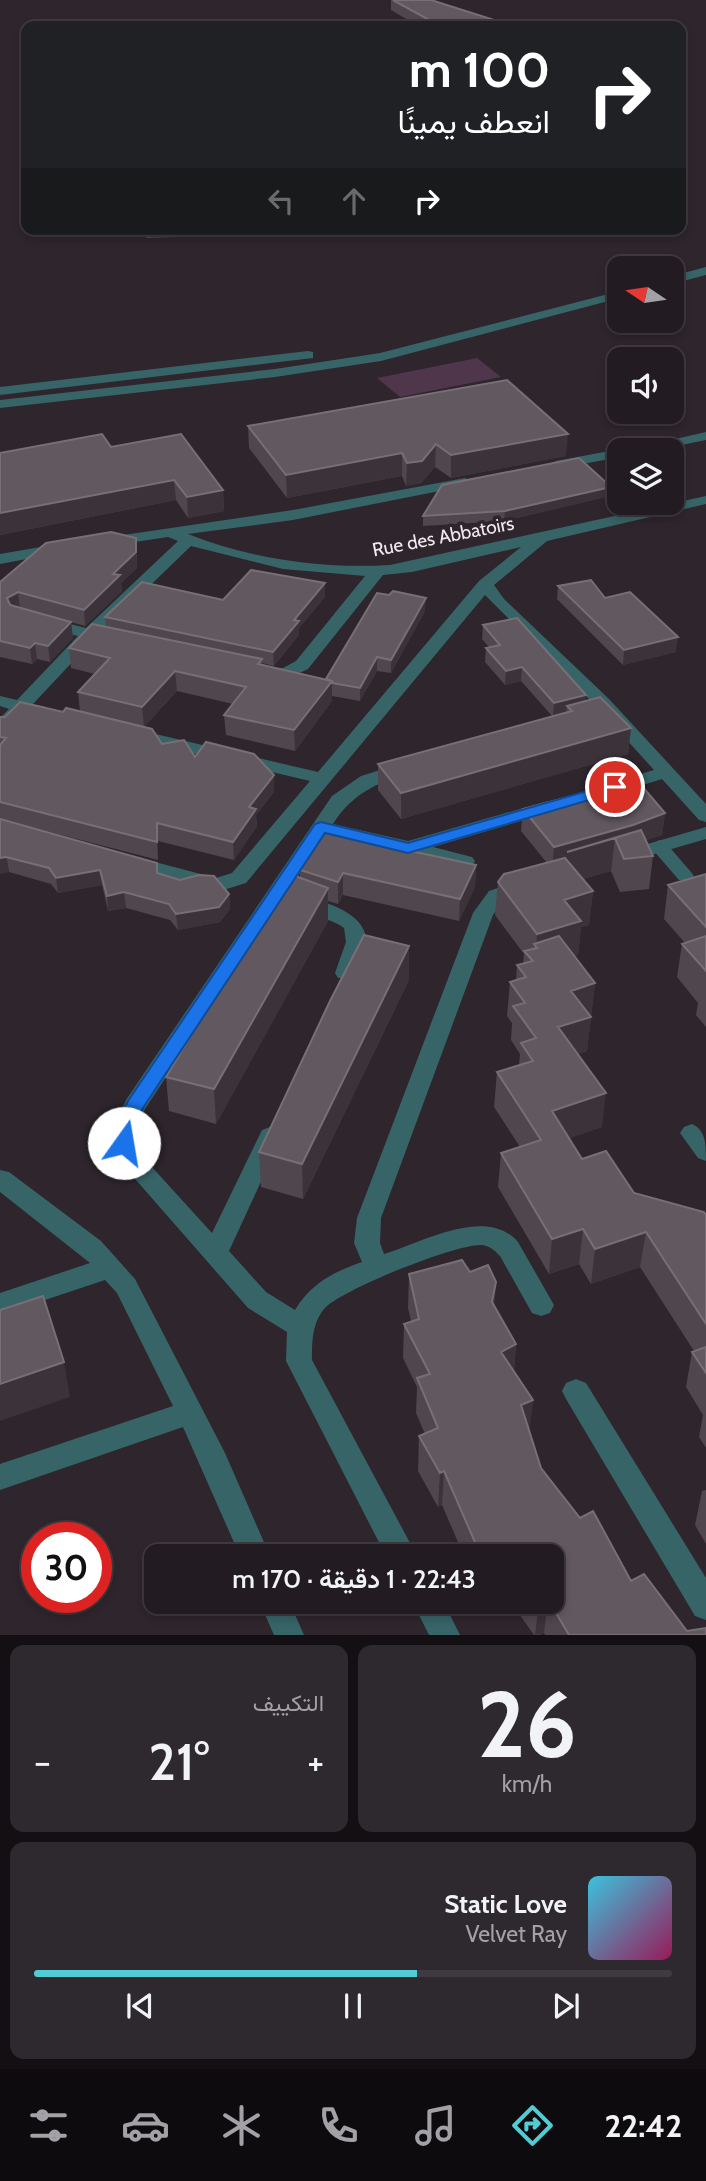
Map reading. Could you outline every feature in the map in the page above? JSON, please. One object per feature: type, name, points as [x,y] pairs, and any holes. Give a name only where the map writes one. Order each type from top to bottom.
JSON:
[{"type":"street","points":[[684,269],[706,264]]},
{"type":"street","points":[[684,277],[706,271]]},
{"type":"street","points":[[0,391],[366,348],[607,288]]},
{"type":"street","points":[[0,404],[61,399],[381,357],[607,297]]},
{"type":"street","points":[[0,413],[61,399]]},
{"type":"street","points":[[684,440],[706,436]]},
{"type":"street","points":[[538,468],[607,455]]},
{"type":"street","points":[[0,559],[168,531],[293,515],[483,479]]},
{"type":"street","name":"Rue des Abbatoirs","points":[[168,531],[187,541],[298,568],[377,572],[461,556],[706,500]]},
{"type":"street","points":[[117,858],[207,883],[233,881],[485,584],[504,565],[541,538]]},
{"type":"street","points":[[0,729],[89,635],[187,541]]},
{"type":"street","points":[[461,556],[504,565]]},
{"type":"street","points":[[256,673],[277,675],[302,665],[377,572]]},
{"type":"street","points":[[485,584],[498,602],[610,710],[706,816]]},
{"type":"street","points":[[31,619],[128,644]]},
{"type":"street","points":[[0,701],[62,716]]},
{"type":"street","points":[[583,717],[610,710]]},
{"type":"street","points":[[116,730],[320,778]]},
{"type":"street","points":[[300,1326],[257,1300],[215,1254],[130,1158],[124,1130],[134,1106],[339,800],[357,785],[421,764]]},
{"type":"street","points":[[589,795],[666,772]]},
{"type":"street","points":[[408,848],[563,802]]},
{"type":"street","points":[[321,827],[465,861]]},
{"type":"street","points":[[607,862],[706,833]]},
{"type":"street","points":[[377,1267],[367,1243],[369,1218],[483,913],[496,896],[542,881]]},
{"type":"street","points":[[276,894],[338,915],[355,927],[359,944],[338,990]]},
{"type":"street","points":[[215,1254],[279,1116]]},
{"type":"street","points":[[0,1179],[92,1248],[126,1286],[215,1462],[250,1544]]},
{"type":"street","points":[[396,1544],[306,1378],[298,1352],[300,1326],[316,1298],[330,1287],[377,1267],[484,1235],[503,1242],[509,1249],[541,1305]]},
{"type":"street","points":[[0,1304],[111,1267]]},
{"type":"street","points":[[576,1391],[706,1606]]},
{"type":"street","points":[[0,1478],[188,1413]]},
{"type":"street","points":[[280,1614],[289,1635]]},
{"type":"street","points":[[434,1614],[445,1635]]},
{"type":"lane","points":[[659,846],[685,876]]},
{"type":"shaded area","points":[[477,358],[501,377],[400,397],[377,378]]},
{"type":"building","points":[[393,0],[431,0],[497,21],[431,21]]},
{"type":"building","points":[[507,380],[568,434],[451,455],[436,444],[422,461],[407,463],[402,453],[286,475],[248,426]]},
{"type":"building","points":[[102,434],[111,447],[181,434],[223,490],[187,497],[174,480],[0,513],[0,453]]},
{"type":"building","points":[[579,458],[607,483],[607,488],[505,511],[423,516],[442,485]]},
{"type":"building","points":[[111,532],[136,538],[136,552],[113,574],[120,575],[84,610],[18,592],[7,598],[10,605],[71,622],[48,646],[35,643],[30,648],[0,641],[0,582],[46,543]]},
{"type":"building","points":[[251,570],[325,583],[294,620],[299,621],[273,652],[105,617],[142,582],[223,600]]},
{"type":"building","points":[[591,580],[605,598],[630,592],[678,637],[624,650],[558,586]]},
{"type":"building","points":[[393,591],[426,598],[391,660],[377,657],[360,688],[332,683],[326,679],[377,593],[389,595]]},
{"type":"building","points":[[517,618],[586,695],[554,703],[522,667],[506,671],[486,648],[500,645],[483,625]]},
{"type":"building","points":[[92,624],[262,659],[258,664],[332,681],[294,730],[224,715],[246,687],[175,671],[142,707],[78,692],[110,658],[69,648]]},
{"type":"building","points":[[600,697],[631,728],[401,793],[378,764],[572,711],[567,706]]},
{"type":"building","points":[[20,702],[63,712],[66,708],[152,729],[162,744],[184,740],[195,757],[206,742],[254,754],[274,775],[249,807],[256,809],[233,842],[157,823],[157,842],[0,802],[0,745],[6,738],[0,737],[0,717],[5,717]]},
{"type":"building","points":[[636,779],[665,813],[633,825],[554,847],[523,809]]},
{"type":"building","points":[[0,819],[157,863],[157,873],[180,880],[199,875],[214,876],[229,894],[219,907],[176,914],[169,904],[124,892],[107,896],[100,870],[56,878],[49,868],[6,857],[0,858]]},
{"type":"building","points":[[641,830],[653,856],[624,859],[615,838],[567,852]]},
{"type":"building","points":[[322,832],[476,865],[460,899],[343,873],[338,882],[300,870]]},
{"type":"building","points":[[565,858],[593,891],[564,900],[581,921],[537,934],[498,882],[504,874]]},
{"type":"building","points":[[290,874],[328,888],[214,1089],[166,1077],[285,878]]},
{"type":"building","points":[[706,874],[706,927],[668,885]]},
{"type":"building","points":[[364,935],[409,946],[302,1164],[259,1152],[330,1001]]},
{"type":"building","points":[[559,936],[595,983],[571,991],[591,1017],[558,1027],[606,1093],[552,1111],[582,1159],[606,1151],[634,1193],[704,1212],[706,1324],[646,1232],[595,1249],[583,1229],[552,1239],[501,1153],[541,1140],[497,1072],[533,1061],[521,1043],[536,1038],[513,1006],[525,1003],[510,982],[526,977],[517,965],[533,961],[524,951],[537,948],[534,944]]},
{"type":"building","points":[[706,936],[706,971],[682,944]]},
{"type":"building","points":[[462,1260],[470,1272],[488,1265],[496,1282],[492,1302],[516,1344],[501,1352],[533,1400],[521,1405],[541,1468],[580,1518],[593,1511],[631,1581],[644,1574],[687,1631],[706,1628],[706,1635],[569,1635],[557,1614],[564,1614],[564,1544],[476,1544],[444,1471],[440,1473],[419,1436],[438,1428],[417,1378],[430,1374],[404,1324],[419,1319],[409,1274]]},
{"type":"building","points":[[43,1296],[64,1362],[0,1384],[0,1310]]},
{"type":"building","points":[[706,1347],[706,1373],[692,1352]]},
{"type":"route","points":[[124,1143],[127,1118],[134,1106],[321,827],[408,848],[615,787]]}]
